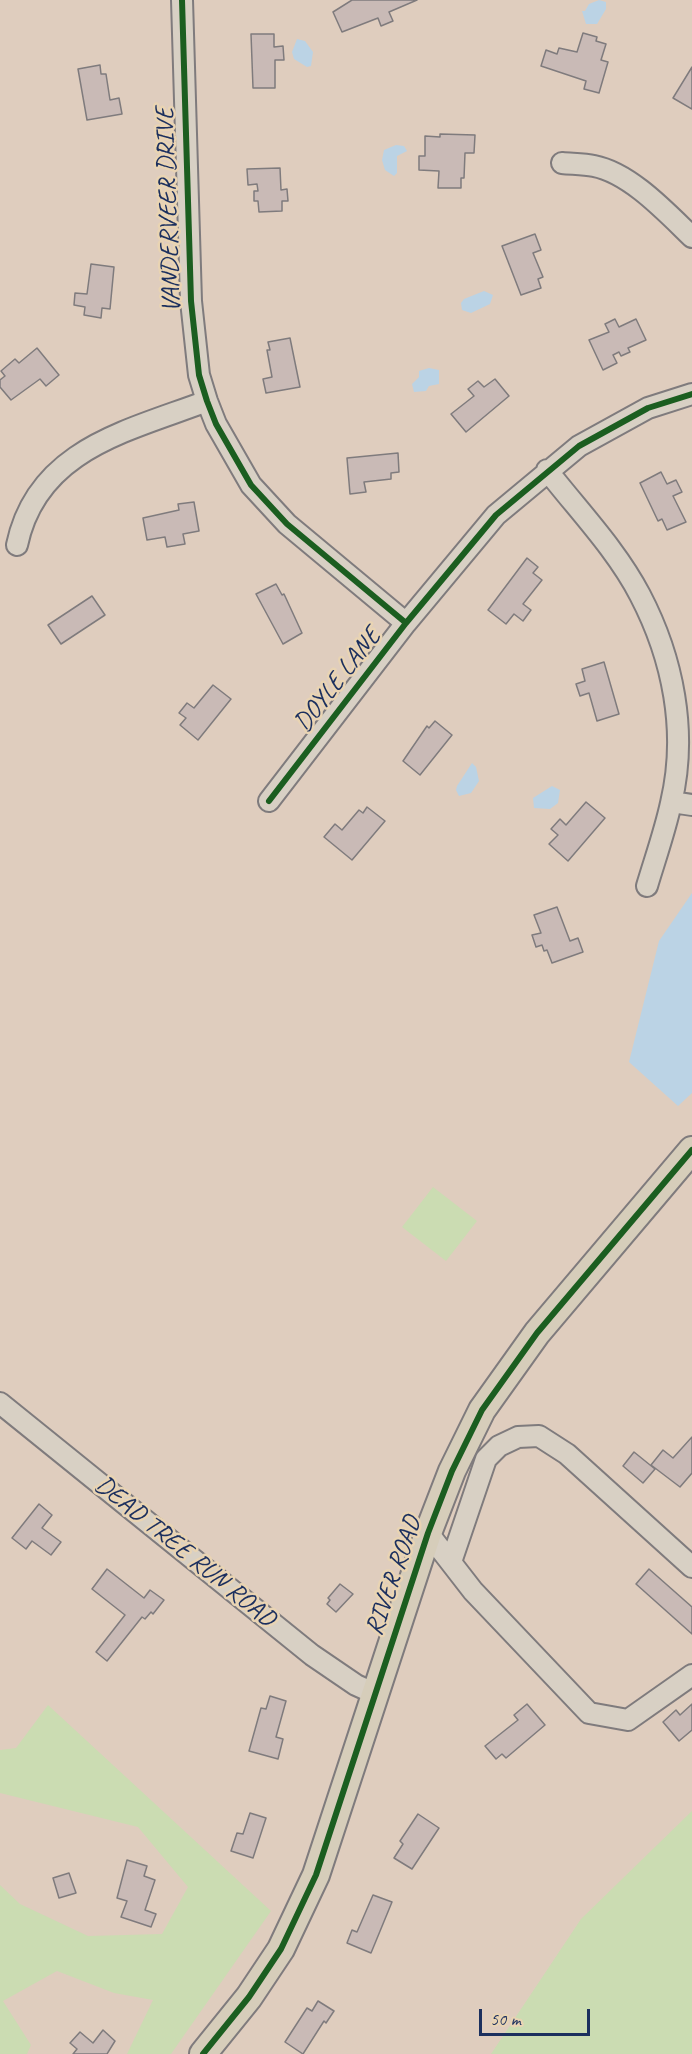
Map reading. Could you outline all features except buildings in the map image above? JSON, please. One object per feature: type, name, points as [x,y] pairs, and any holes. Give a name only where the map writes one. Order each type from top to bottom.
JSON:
[{"type":"main road","name":"RIVER ROAD","points":[[203,2054],[249,1997],[281,1949],[316,1875],[428,1533],[452,1471],[495,1388],[537,1333],[692,1150]]},
{"type":"street","name":"VANDERVEER DRIVE","points":[[182,0],[191,301],[199,375],[207,401],[216,424],[251,485],[295,531],[406,623]]},
{"type":"street","points":[[562,163],[595,166],[609,171],[647,195],[692,237]]},
{"type":"street","name":"DOYLE LANE","points":[[269,801],[406,623],[496,514],[579,446],[648,408],[692,394]]},
{"type":"street","points":[[17,544],[20,528],[34,499],[52,476],[74,456],[105,440],[207,401]]},
{"type":"street","points":[[547,470],[612,553],[639,593],[664,650],[676,712],[678,751],[672,802],[647,886]]},
{"type":"street","points":[[672,802],[692,805]]},
{"type":"street","name":"DEAD TREE RUN ROAD","points":[[0,1403],[312,1654],[356,1685],[376,1694]]},
{"type":"street","points":[[451,1562],[486,1459],[499,1446],[518,1437],[539,1436],[567,1454],[692,1567]]},
{"type":"street","points":[[428,1533],[472,1591],[589,1713],[628,1720],[692,1675]]},
{"type":"green space","points":[[433,1187],[477,1221],[446,1261],[402,1227]]},
{"type":"green space","points":[[48,1705],[271,1911],[171,2054],[127,2054],[153,2000],[114,1993],[57,1971],[3,2001],[31,2045],[27,2054],[0,2054],[0,1885],[20,1904],[88,1936],[162,1934],[188,1887],[138,1827],[0,1793],[0,1750],[16,1748]]},
{"type":"green space","points":[[692,1811],[692,2054],[491,2054],[581,1919]]},
{"type":"water","points":[[599,0],[606,2],[606,9],[597,24],[586,24],[582,11],[585,11],[589,4]]},
{"type":"water","points":[[297,39],[305,41],[313,52],[311,66],[307,67],[294,59],[292,52]]},
{"type":"water","points":[[396,145],[404,146],[407,151],[397,156],[397,173],[394,176],[385,170],[382,160],[384,150]]},
{"type":"water","points":[[484,291],[493,295],[490,304],[471,313],[462,310],[461,303],[464,299]]},
{"type":"water","points":[[429,368],[439,370],[439,384],[429,386],[426,391],[414,392],[412,384],[419,377],[419,371]]},
{"type":"water","points":[[472,763],[476,767],[479,781],[471,793],[459,796],[457,786]]},
{"type":"water","points":[[552,786],[560,790],[558,803],[550,809],[534,808],[533,798]]},
{"type":"water","points":[[692,893],[692,1093],[678,1106],[629,1062],[659,941]]},
{"type":"cycle path","points":[[182,0],[191,301],[199,375],[207,401],[216,424],[251,485],[287,524],[406,623]]},
{"type":"cycle path","points":[[269,801],[406,623],[496,515],[579,446],[648,408],[692,394]]},
{"type":"cycle path","points":[[203,2054],[249,1997],[281,1949],[316,1875],[428,1533],[452,1471],[482,1410],[537,1333],[692,1150]]}]
